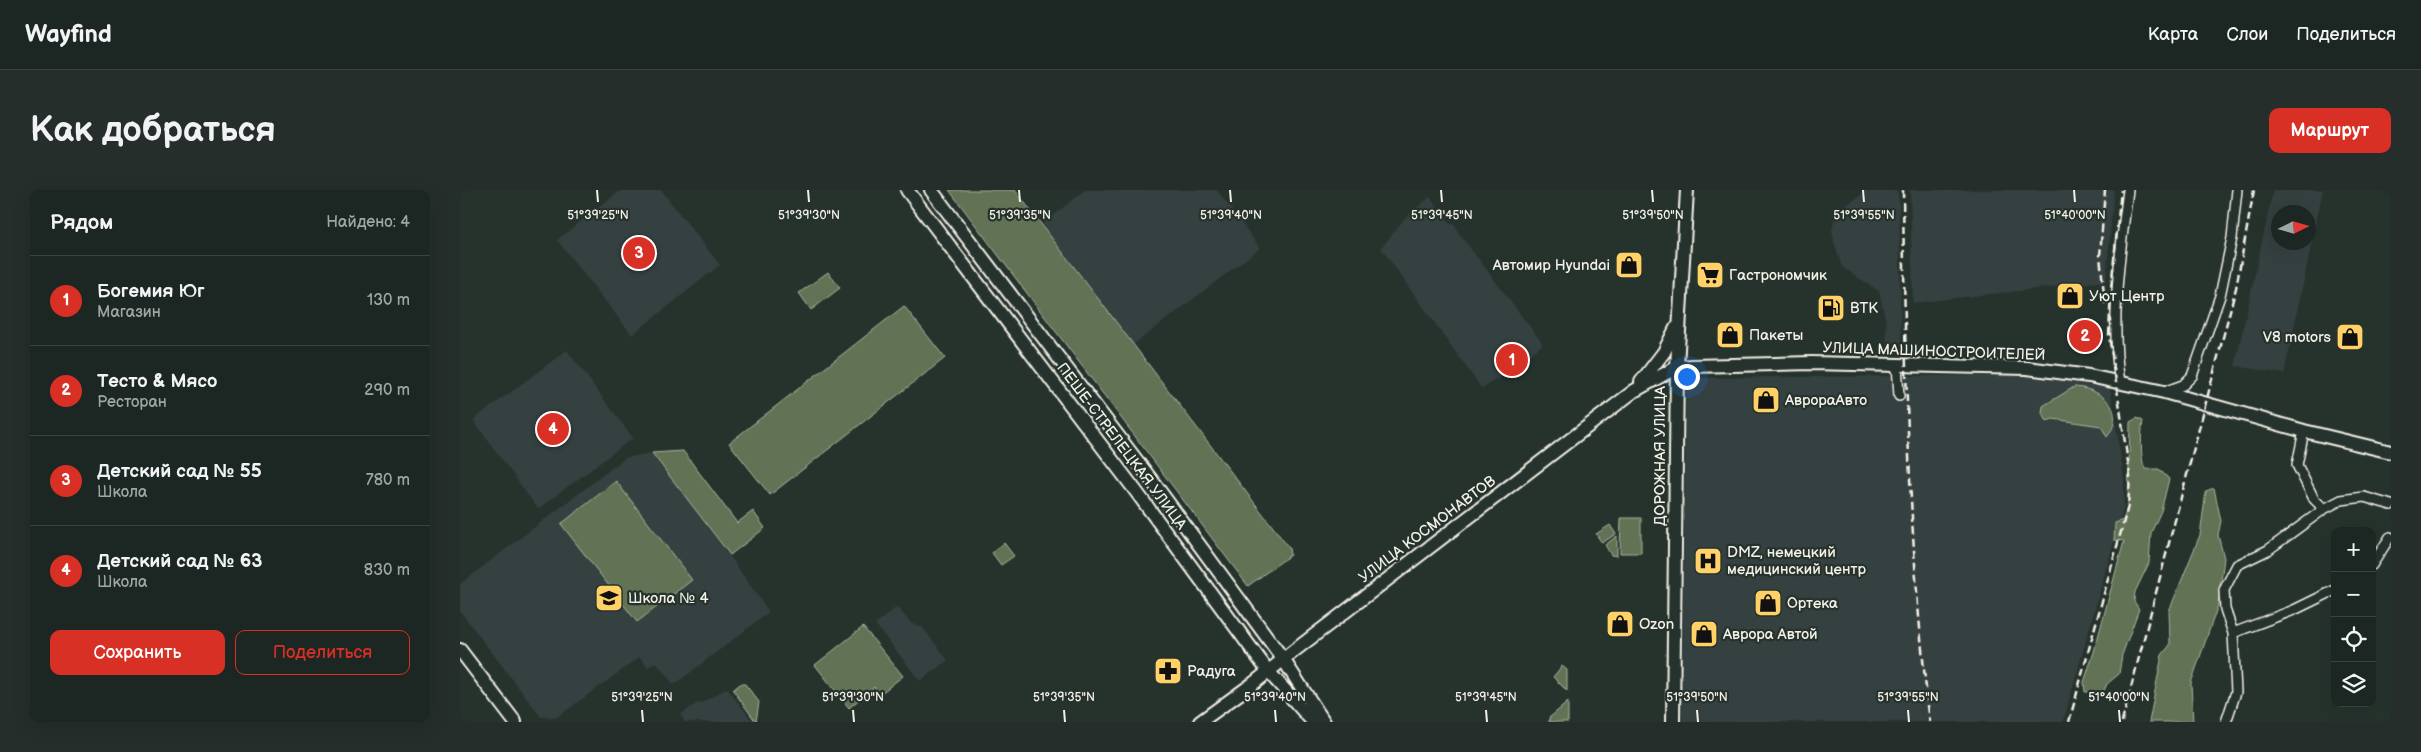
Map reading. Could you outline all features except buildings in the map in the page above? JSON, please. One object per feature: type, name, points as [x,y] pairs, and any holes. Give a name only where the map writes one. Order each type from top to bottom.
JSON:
[{"type":"street","name":"ПЕШЕ-СТРЕЛЕЦКАЯ УЛИЦА","points":[[906,190],[1135,490],[1268,671],[1313,722]]},
{"type":"street","name":"ПЕШЕ-СТРЕЛЕЦКАЯ УЛИЦА","points":[[930,190],[1150,478],[1283,659],[1324,722]]},
{"type":"street","name":"ДОРОЖНАЯ УЛИЦА","points":[[1673,722],[1677,367],[1687,190]]},
{"type":"street","points":[[2120,383],[2116,358],[2114,319],[2128,190]]},
{"type":"street","points":[[2164,392],[2183,385],[2192,376],[2220,296],[2232,238],[2237,190]]},
{"type":"street","points":[[1634,391],[1664,352],[1680,321]]},
{"type":"street","name":"УЛИЦА МАШИНОСТРОИТЕЛЕЙ","points":[[1677,367],[1811,363],[2027,368],[2164,392],[2304,431],[2391,452]]},
{"type":"street","points":[[1897,364],[1899,396]]},
{"type":"street","name":"УЛИЦА КОСМОНАВТОВ","points":[[1200,722],[1634,391],[1657,376],[1677,367]]},
{"type":"street","points":[[2304,431],[2297,465],[2314,499],[2324,509]]},
{"type":"street","points":[[2226,722],[2236,692],[2233,633],[2225,608],[2224,590],[2237,565],[2268,550],[2324,509],[2341,500],[2364,497],[2391,505]]},
{"type":"street","points":[[2376,559],[2390,537]]},
{"type":"street","points":[[2233,633],[2294,610],[2331,592]]},
{"type":"street","points":[[460,650],[515,722]]},
{"type":"shaded area","points":[[621,190],[661,190],[720,265],[632,335],[557,240]]},
{"type":"shaded area","points":[[1085,190],[1217,190],[1260,248],[1133,345],[1042,224]]},
{"type":"shaded area","points":[[1863,190],[1897,190],[1899,200],[1901,343],[1887,344],[1886,322],[1879,291],[1842,267],[1834,242],[1832,229],[1836,212],[1861,195]]},
{"type":"shaded area","points":[[1910,190],[2114,190],[2106,281],[1913,303]]},
{"type":"shaded area","points":[[2273,190],[2323,190],[2316,223],[2316,205],[2271,205],[2271,250],[2310,250],[2284,374],[2235,366]]},
{"type":"shaded area","points":[[1430,197],[1450,224],[1455,224],[1458,232],[1543,344],[1498,380],[1496,378],[1482,389],[1381,248],[1405,218]]},
{"type":"shaded area","points":[[567,350],[633,438],[538,509],[473,420]]},
{"type":"shaded area","points":[[2026,375],[2110,388],[2124,478],[2124,506],[2063,722],[1682,722],[1686,378]]},
{"type":"shaded area","name":"Школа № 4","points":[[652,453],[727,552],[769,612],[674,685],[656,662],[648,667],[640,657],[556,718],[541,717],[460,611],[460,584],[625,458]]},
{"type":"shaded area","points":[[897,607],[912,624],[922,627],[948,660],[920,681],[875,624]]},
{"type":"shaded area","points":[[727,688],[753,722],[685,722],[680,715],[697,703],[701,703]]},
{"type":"green space","points":[[949,190],[1015,190],[1289,548],[1290,555],[1248,586]]},
{"type":"green space","points":[[828,272],[840,288],[811,310],[799,293]]},
{"type":"green space","points":[[904,306],[945,358],[770,495],[729,443]]},
{"type":"green space","points":[[2074,387],[2094,391],[2108,402],[2113,410],[2114,418],[2113,427],[2107,437],[2101,426],[2053,419],[2047,421],[2042,413],[2043,406]]},
{"type":"green space","points":[[2137,418],[2143,421],[2141,439],[2145,469],[2159,469],[2169,479],[2161,511],[2151,533],[2149,563],[2135,592],[2134,601],[2139,609],[2122,655],[2119,674],[2107,684],[2102,695],[2097,699],[2093,692],[2085,692],[2084,682],[2124,541],[2114,540],[2115,523],[2123,520],[2128,506],[2130,422]]},
{"type":"green space","points":[[683,451],[737,523],[753,511],[765,528],[730,555],[652,453]]},
{"type":"green space","points":[[616,481],[692,580],[637,622],[561,524]]},
{"type":"green space","points":[[2214,488],[2221,521],[2218,535],[2224,558],[2218,605],[2191,683],[2193,722],[2149,722],[2162,655],[2170,645],[2169,611],[2200,535],[2206,491]]},
{"type":"green space","points":[[1621,518],[1641,518],[1641,553],[1620,553]]},
{"type":"green space","points":[[1610,525],[1616,534],[1602,543],[1596,534]]},
{"type":"green space","points":[[1617,536],[1617,556],[1611,555],[1605,545]]},
{"type":"green space","points":[[1004,543],[1014,556],[1001,565],[992,553]]},
{"type":"green space","points":[[863,627],[903,676],[880,694],[874,687],[849,708],[815,665]]},
{"type":"green space","points":[[1562,666],[1567,670],[1567,691],[1553,677]]},
{"type":"green space","points":[[740,684],[745,684],[759,702],[756,722],[733,690]]},
{"type":"green space","points":[[1568,702],[1568,722],[1549,722],[1549,718]]},
{"type":"railway","points":[[1903,190],[1905,323],[1912,523],[1930,722]]},
{"type":"railway","points":[[2105,190],[2100,256],[2105,304]]},
{"type":"railway","points":[[2069,722],[2128,506],[2130,476],[2109,335],[2111,289],[2121,190]]},
{"type":"railway","points":[[2122,722],[2236,288],[2254,190]]},
{"type":"place","name":"Детский сад № 55","points":[[639,253]]},
{"type":"place","name":"Автомир Hyundai","points":[[1629,265]]},
{"type":"place","name":"Гастрономчик","points":[[1710,275]]},
{"type":"place","name":"Уют Центр","points":[[2070,296]]},
{"type":"place","name":"ВТК","points":[[1831,308]]},
{"type":"place","name":"Пакеты","points":[[1730,335]]},
{"type":"place","name":"Тесто & Мясо","points":[[2085,336]]},
{"type":"place","name":"V8 motors","points":[[2350,337]]},
{"type":"place","name":"Богемия Юг","points":[[1512,360]]},
{"type":"place","name":"АврораАвто","points":[[1766,400]]},
{"type":"place","name":"Детский сад № 63","points":[[553,429]]},
{"type":"place","name":"DMZ, немецкий медицинский центр","points":[[1708,561]]},
{"type":"place","name":"Школа № 4","points":[[609,598]]},
{"type":"place","name":"Ортека","points":[[1768,603]]},
{"type":"place","name":"Ozon","points":[[1620,624]]},
{"type":"place","name":"Аврора Автой","points":[[1704,634]]},
{"type":"place","name":"Радуга","points":[[1168,671]]}]
